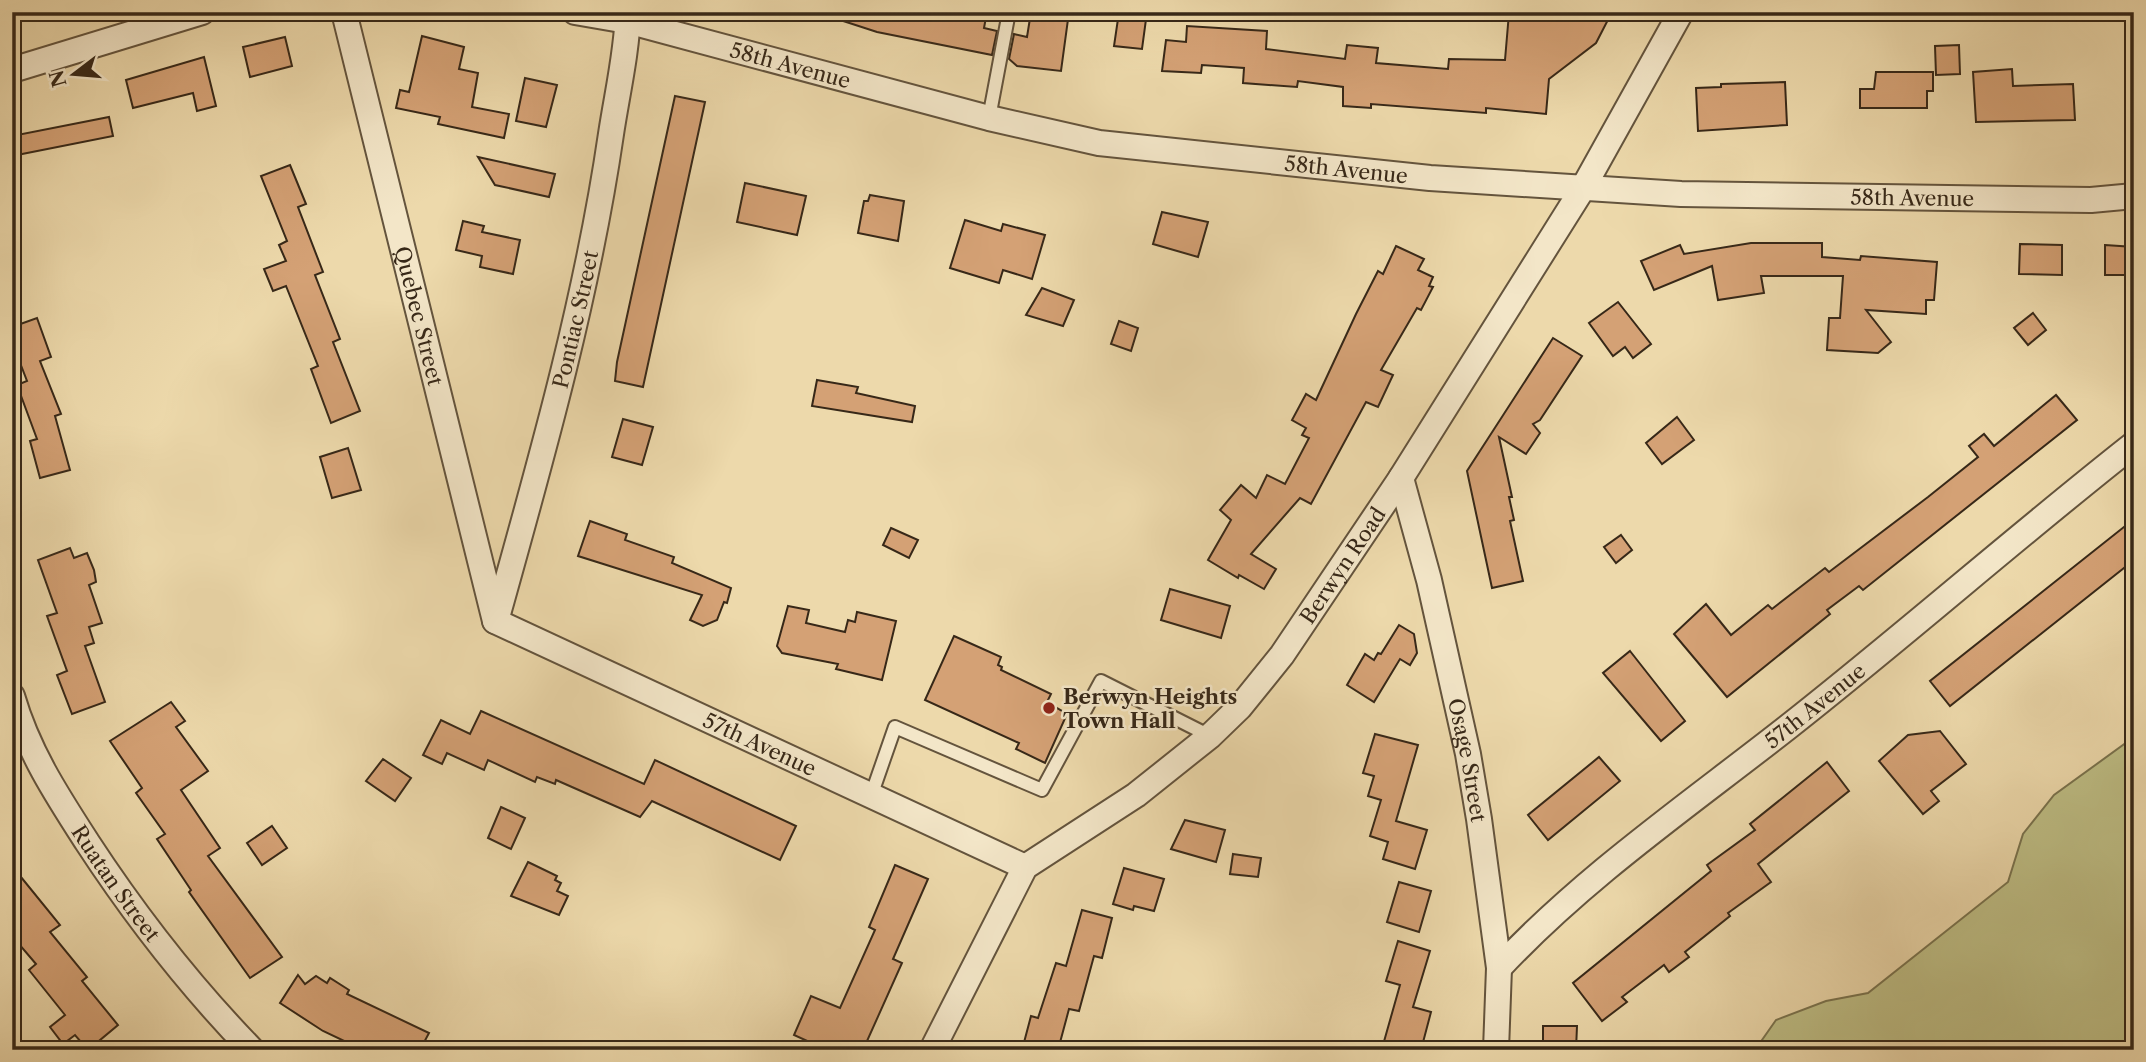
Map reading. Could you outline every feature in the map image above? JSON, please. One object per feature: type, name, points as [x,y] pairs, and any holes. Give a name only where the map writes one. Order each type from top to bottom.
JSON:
[{"type":"street","points":[[12,70],[202,12]]},
{"type":"street","name":"Quebec Street","points":[[344,12],[495,621]]},
{"type":"street","name":"58th Avenue","points":[[575,12],[628,17],[989,117],[1099,143],[1430,178],[1681,194],[2091,200],[2134,196]]},
{"type":"street","name":"Berwyn Road","points":[[1025,867],[1136,795],[1210,736],[1262,683],[1401,478],[1583,188],[1681,12]]},
{"type":"street","name":"Pontiac Street","points":[[495,621],[551,423],[582,293],[603,192],[628,17]]},
{"type":"street","name":"57th Avenue","points":[[1499,968],[1536,928],[1579,892],[1802,716],[2134,444]]},
{"type":"street","name":"Osage Street","points":[[1401,478],[1429,580],[1468,754],[1499,968],[1496,1050]]},
{"type":"street","name":"57th Avenue","points":[[495,621],[1025,867]]},
{"type":"street","name":"Ruatan Street","points":[[12,696],[22,730],[39,768],[107,871],[161,948],[206,1002],[252,1050]]},
{"type":"street","points":[[932,1050],[1025,867]]},
{"type":"lane","points":[[989,117],[1009,12]]},
{"type":"lane","points":[[872,796],[895,727],[1042,790],[1101,681],[1210,736]]},
{"type":"green space","points":[[2134,737],[2134,1050],[1755,1050],[1776,1020],[1826,1001],[1868,993],[2008,882],[2023,834],[2054,795]]},
{"type":"building","points":[[835,12],[987,12],[984,28],[997,31],[992,55],[877,32],[834,18]]},
{"type":"building","points":[[1031,12],[1069,12],[1061,71],[1017,66],[1009,59],[1014,34],[1027,37]]},
{"type":"building","points":[[1119,12],[1147,12],[1142,49],[1114,46]]},
{"type":"building","points":[[1571,12],[1612,12],[1596,43],[1549,79],[1546,114],[1486,108],[1486,113],[1371,104],[1371,108],[1343,106],[1343,87],[1298,81],[1297,87],[1243,83],[1244,68],[1202,65],[1201,73],[1162,71],[1166,40],[1186,42],[1187,26],[1267,31],[1266,49],[1345,59],[1347,45],[1378,48],[1376,63],[1448,69],[1449,59],[1505,60],[1509,13],[1568,18]]},
{"type":"building","points":[[422,36],[464,47],[459,69],[478,73],[472,107],[509,114],[504,138],[438,124],[440,117],[396,108],[400,90],[409,92]]},
{"type":"building","points":[[285,37],[292,66],[250,77],[243,47]]},
{"type":"building","points":[[1959,45],[1960,74],[1936,75],[1935,46]]},
{"type":"building","points":[[204,57],[216,106],[197,111],[193,93],[133,108],[126,80]]},
{"type":"building","points":[[2012,69],[2013,86],[2073,84],[2075,120],[1976,122],[1973,72]]},
{"type":"building","points":[[1876,72],[1933,72],[1933,91],[1927,91],[1927,108],[1860,108],[1860,89],[1874,89]]},
{"type":"building","points":[[525,78],[557,85],[546,127],[516,121]]},
{"type":"building","points":[[1785,82],[1787,125],[1698,131],[1696,88],[1721,87],[1721,84]]},
{"type":"building","points":[[675,96],[705,102],[643,387],[615,381],[617,362]]},
{"type":"building","points":[[109,117],[113,136],[12,156],[12,136]]},
{"type":"building","points":[[478,157],[555,174],[549,197],[495,185]]},
{"type":"building","points":[[290,165],[306,204],[298,207],[323,272],[315,275],[340,339],[333,342],[360,411],[331,423],[311,369],[318,366],[286,286],[273,291],[264,269],[286,261],[279,245],[287,241],[261,176]]},
{"type":"building","points":[[745,183],[806,196],[797,235],[737,222]]},
{"type":"building","points":[[870,195],[904,201],[898,241],[858,233],[864,201],[868,201]]},
{"type":"building","points":[[1162,212],[1208,222],[1198,257],[1153,244]]},
{"type":"building","points":[[965,220],[1001,231],[1003,224],[1045,235],[1032,279],[1003,270],[999,283],[950,268]]},
{"type":"building","points":[[463,221],[484,226],[482,232],[520,240],[513,274],[480,267],[482,256],[456,250]]},
{"type":"building","points":[[1751,243],[1822,243],[1822,257],[1860,260],[1861,256],[1937,262],[1934,300],[1926,300],[1926,314],[1866,310],[1891,342],[1878,353],[1827,350],[1829,318],[1840,318],[1843,276],[1761,276],[1764,293],[1718,300],[1712,266],[1654,290],[1641,261],[1680,245],[1684,254]]},
{"type":"building","points":[[2020,244],[2062,245],[2062,275],[2019,274]]},
{"type":"building","points":[[2105,245],[2134,247],[2134,275],[2105,275]]},
{"type":"building","points":[[1396,246],[1424,259],[1418,270],[1433,277],[1429,286],[1433,287],[1421,310],[1417,308],[1381,370],[1393,375],[1378,407],[1366,402],[1311,504],[1300,498],[1251,554],[1276,569],[1264,589],[1239,575],[1238,578],[1208,560],[1231,520],[1220,510],[1241,485],[1256,498],[1267,475],[1285,484],[1309,438],[1302,435],[1306,428],[1292,420],[1306,394],[1316,400],[1378,271],[1383,274]]},
{"type":"building","points":[[1042,288],[1074,300],[1063,326],[1026,315]]},
{"type":"building","points":[[1618,302],[1651,344],[1633,358],[1625,347],[1613,356],[1589,323]]},
{"type":"building","points":[[2033,313],[2046,330],[2028,345],[2014,328]]},
{"type":"building","points":[[37,318],[51,357],[40,361],[61,414],[55,416],[70,470],[40,478],[30,441],[37,439],[17,385],[27,381],[12,342],[12,327]]},
{"type":"building","points":[[1119,321],[1138,328],[1131,351],[1111,344]]},
{"type":"building","points":[[1553,338],[1582,356],[1540,420],[1533,424],[1540,433],[1526,454],[1499,437],[1512,497],[1509,497],[1514,520],[1510,521],[1523,581],[1492,588],[1467,471]]},
{"type":"building","points":[[817,380],[858,387],[856,393],[915,406],[912,422],[812,406]]},
{"type":"building","points":[[2056,395],[2077,420],[1863,590],[1859,586],[1827,610],[1830,614],[1727,697],[1674,634],[1706,604],[1731,635],[1768,605],[1772,609],[1825,568],[1829,572],[1928,497],[1978,457],[1969,446],[1984,434],[1994,446]]},
{"type":"building","points":[[1677,417],[1694,440],[1662,464],[1646,443]]},
{"type":"building","points":[[623,419],[653,427],[642,465],[612,457]]},
{"type":"building","points":[[348,448],[361,490],[332,498],[320,457]]},
{"type":"building","points":[[2134,519],[2134,560],[1950,706],[1930,681]]},
{"type":"building","points":[[590,521],[627,534],[625,540],[674,557],[672,563],[731,588],[727,603],[724,602],[717,620],[703,626],[690,620],[702,595],[578,556]]},
{"type":"building","points":[[891,528],[918,540],[909,558],[883,545]]},
{"type":"building","points":[[1621,535],[1632,550],[1616,563],[1604,547]]},
{"type":"building","points":[[70,548],[74,558],[87,553],[94,570],[96,582],[89,585],[102,623],[89,627],[94,643],[85,646],[105,702],[72,714],[57,675],[67,671],[47,616],[57,613],[38,560]]},
{"type":"building","points":[[1170,589],[1230,606],[1221,638],[1161,620]]},
{"type":"building","points":[[788,606],[809,610],[806,623],[845,632],[848,620],[855,622],[857,612],[896,621],[882,680],[836,669],[838,664],[782,653],[777,646]]},
{"type":"building","points":[[1399,625],[1414,634],[1417,653],[1410,665],[1400,659],[1374,702],[1347,685],[1365,654],[1374,660],[1378,653],[1381,654]]},
{"type":"building","points":[[954,636],[1001,657],[998,665],[1002,667],[1001,670],[1051,694],[1047,702],[1067,714],[1045,763],[1016,749],[1019,743],[925,700]]},
{"type":"building","points":[[1630,651],[1685,721],[1661,741],[1603,673]]},
{"type":"building","points":[[171,702],[185,721],[176,727],[208,771],[181,790],[220,848],[208,856],[282,957],[250,978],[189,892],[191,890],[157,839],[165,834],[136,793],[142,788],[110,741]]},
{"type":"building","points":[[481,711],[644,784],[655,760],[796,826],[780,860],[652,801],[640,817],[556,780],[555,784],[537,777],[535,782],[488,760],[484,770],[447,753],[442,764],[423,755],[441,720],[470,734]]},
{"type":"building","points":[[1940,731],[1966,764],[1931,791],[1939,801],[1923,814],[1879,761],[1908,735]]},
{"type":"building","points":[[1375,734],[1418,745],[1396,821],[1427,830],[1415,869],[1383,859],[1388,842],[1370,836],[1381,800],[1368,796],[1374,776],[1363,773]]},
{"type":"building","points":[[1599,757],[1620,781],[1548,840],[1528,815]]},
{"type":"building","points":[[383,759],[411,778],[395,801],[366,781]]},
{"type":"building","points":[[1827,762],[1849,791],[1758,864],[1771,882],[1728,913],[1730,916],[1685,952],[1689,957],[1669,972],[1664,965],[1622,997],[1627,1002],[1602,1021],[1573,983],[1711,871],[1707,865],[1755,830],[1750,824]]},
{"type":"building","points":[[501,807],[525,818],[511,849],[488,838]]},
{"type":"building","points":[[1185,820],[1225,830],[1216,862],[1171,849]]},
{"type":"building","points":[[272,826],[287,848],[262,865],[247,843]]},
{"type":"building","points":[[1233,854],[1261,858],[1258,877],[1230,874]]},
{"type":"building","points":[[528,862],[557,876],[555,880],[561,883],[557,891],[568,896],[559,915],[511,896]]},
{"type":"building","points":[[895,865],[928,879],[893,959],[902,963],[863,1050],[827,1050],[794,1035],[811,996],[840,1008],[875,930],[869,927]]},
{"type":"building","points":[[12,866],[60,925],[50,932],[87,977],[82,981],[118,1025],[88,1050],[75,1035],[63,1044],[50,1027],[65,1015],[29,970],[36,964],[12,936]]},
{"type":"building","points":[[1124,868],[1164,879],[1154,911],[1134,906],[1133,910],[1113,904]]},
{"type":"building","points":[[1399,882],[1431,891],[1419,932],[1387,922]]},
{"type":"building","points":[[1082,910],[1112,918],[1102,958],[1094,956],[1079,1011],[1069,1009],[1058,1050],[1022,1050],[1031,1016],[1038,1018],[1056,963],[1066,966]]},
{"type":"building","points":[[1398,941],[1430,951],[1413,1007],[1431,1012],[1421,1050],[1401,1047],[1400,1050],[1383,1045],[1400,985],[1386,981]]},
{"type":"building","points":[[298,975],[305,984],[316,976],[327,983],[330,978],[349,990],[347,994],[429,1033],[420,1050],[361,1049],[323,1031],[280,1003]]},
{"type":"building","points":[[1543,1026],[1577,1026],[1576,1050],[1543,1050]]},
{"type":"place","name":"Berwyn Heights Town Hall","points":[[1049,708]]}]
